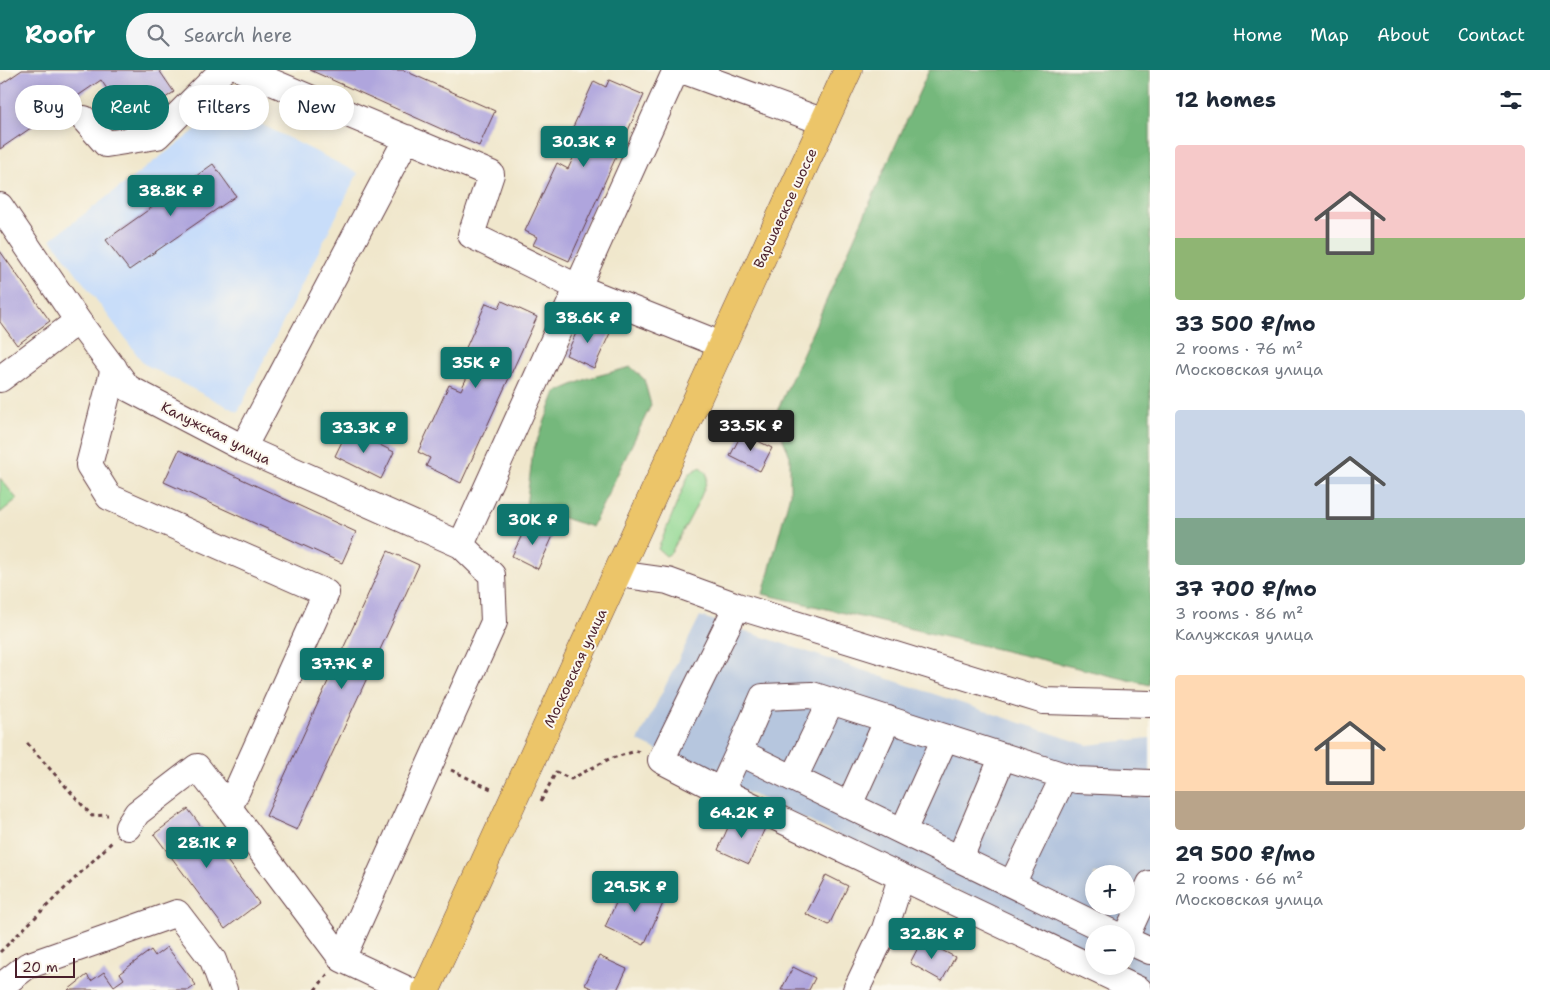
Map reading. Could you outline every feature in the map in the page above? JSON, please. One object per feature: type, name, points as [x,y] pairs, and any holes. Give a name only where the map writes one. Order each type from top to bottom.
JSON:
[{"type":"highway","name":"Варшавское шоссе","points":[[722,346],[848,70]]},
{"type":"highway","name":"Московская улица","points":[[426,990],[722,346]]},
{"type":"street","points":[[84,119],[106,144],[156,136],[223,70]]},
{"type":"street","points":[[243,70],[491,174],[471,235],[579,288],[722,346]]},
{"type":"street","points":[[342,959],[494,622],[492,575],[461,545],[579,288],[676,70]]},
{"type":"street","points":[[682,70],[824,122]]},
{"type":"street","points":[[243,448],[407,138]]},
{"type":"street","name":"Калужская улица","points":[[0,206],[78,320],[128,388],[243,448],[461,545]]},
{"type":"street","points":[[0,378],[78,320]]},
{"type":"street","points":[[114,368],[89,465],[110,497],[326,594],[229,808]]},
{"type":"street","points":[[618,574],[668,581],[737,606],[1044,702],[1150,704]]},
{"type":"street","points":[[737,606],[661,760],[901,878],[1140,990]]},
{"type":"street","points":[[721,791],[764,697],[812,695],[1077,780],[1150,783]]},
{"type":"street","points":[[794,778],[831,701]]},
{"type":"street","points":[[849,805],[888,719]]},
{"type":"street","points":[[903,831],[945,738]]},
{"type":"street","points":[[739,752],[1096,925]]},
{"type":"street","points":[[960,858],[1004,756]]},
{"type":"street","points":[[132,820],[198,767],[342,959],[408,990]]},
{"type":"street","points":[[1012,884],[1064,776]]},
{"type":"street","points":[[856,990],[884,929],[901,878]]},
{"type":"street","points":[[1131,925],[1150,884]]},
{"type":"street","points":[[0,987],[27,966],[177,913],[213,960],[224,990]]},
{"type":"street","points":[[1135,944],[1150,951]]},
{"type":"path","points":[[27,743],[92,816],[132,820]]},
{"type":"path","points":[[0,952],[132,820]]},
{"type":"shaded area","points":[[269,128],[358,173],[238,412],[144,364],[51,239],[195,130],[269,130]]},
{"type":"shaded area","points":[[700,616],[1087,745],[1150,738],[1150,982],[1135,975],[1135,925],[1085,925],[1085,951],[638,741]]},
{"type":"green space","points":[[929,70],[1150,70],[1150,685],[763,594],[790,494],[790,456],[774,418]]},
{"type":"green space","points":[[631,367],[644,379],[651,405],[592,527],[526,506],[533,451],[556,392],[589,378]]},
{"type":"green space","points":[[700,467],[707,475],[703,491],[671,553],[666,556],[658,549],[689,474]]},
{"type":"green space","points":[[0,478],[17,499],[0,513]]},
{"type":"building","points":[[22,70],[159,70],[174,92],[169,95],[169,85],[104,85],[101,80],[82,93],[82,85],[15,85],[15,130],[28,130],[0,149],[0,85]]},
{"type":"building","points":[[310,70],[403,70],[495,111],[479,146],[354,90],[354,85],[343,85]]},
{"type":"building","points":[[609,80],[644,95],[569,261],[533,245],[537,237],[525,231],[557,163],[568,169],[575,154],[563,149],[594,81],[606,87]]},
{"type":"building","points":[[213,164],[236,196],[129,270],[106,240]]},
{"type":"building","points":[[0,251],[50,321],[17,345],[0,322]]},
{"type":"building","points":[[502,301],[537,317],[461,483],[426,466],[430,458],[418,452],[449,385],[461,390],[468,375],[456,370],[486,303],[499,308]]},
{"type":"building","points":[[582,320],[610,333],[594,368],[566,355]]},
{"type":"building","points":[[348,429],[394,452],[381,479],[335,456]]},
{"type":"building","points":[[742,433],[772,448],[760,471],[730,456]]},
{"type":"building","points":[[179,450],[356,532],[342,563],[164,482]]},
{"type":"building","points":[[527,524],[553,536],[538,569],[512,556]]},
{"type":"building","points":[[388,551],[419,565],[297,830],[266,816]]},
{"type":"building","points":[[188,809],[259,903],[225,929],[154,834]]},
{"type":"building","points":[[734,814],[765,828],[749,864],[718,850]]},
{"type":"building","points":[[826,875],[848,886],[829,925],[806,914]]},
{"type":"building","points":[[626,881],[665,899],[644,945],[605,927]]},
{"type":"building","points":[[922,940],[955,957],[942,981],[910,963]]},
{"type":"building","points":[[167,947],[196,985],[189,990],[68,990],[87,975],[91,981],[104,972],[114,986],[124,979],[120,973],[151,950],[155,956]]},
{"type":"building","points":[[599,956],[627,969],[617,990],[595,990],[585,985]]},
{"type":"building","points":[[793,967],[815,978],[809,990],[781,990]]}]
